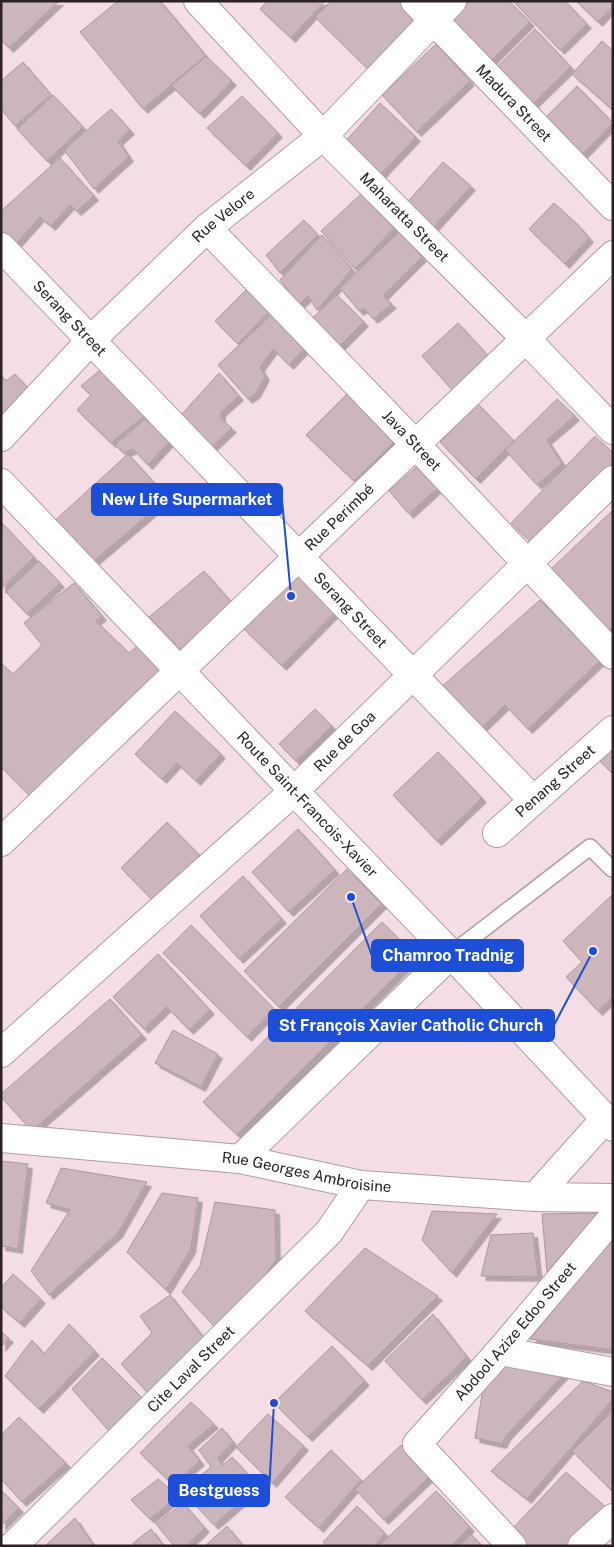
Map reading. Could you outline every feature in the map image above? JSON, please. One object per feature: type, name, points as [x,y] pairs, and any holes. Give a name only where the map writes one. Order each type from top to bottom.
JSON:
[{"type":"street","name":"Madura Street","points":[[415,1],[613,206]]},
{"type":"street","name":"Rue Velore","points":[[1,437],[91,340],[207,228],[323,136],[452,1]]},
{"type":"street","name":"Maharatta Street","points":[[203,3],[323,136],[525,338],[613,430]]},
{"type":"street","name":"Java Street","points":[[207,228],[415,444],[613,656]]},
{"type":"street","name":"Serang Street","points":[[1,247],[533,800]]},
{"type":"street","name":"Rue Perimbé","points":[[1,842],[613,255]]},
{"type":"street","name":"Rue de Goa","points":[[1,1053],[294,791],[526,562],[613,480]]},
{"type":"street","name":"Route Saint-Francois-Xavier","points":[[1,483],[610,1119]]},
{"type":"street","name":"Penang Street","points":[[497,833],[613,730]]},
{"type":"street","points":[[240,1159],[451,954]]},
{"type":"street","points":[[535,1197],[610,1119]]},
{"type":"street","name":"Rue Georges Ambroisine","points":[[1,1138],[240,1159],[361,1186],[535,1197],[613,1198]]},
{"type":"street","name":"Cite Laval Street","points":[[13,1546],[329,1232],[361,1186]]},
{"type":"street","name":"Abdool Azize Edoo Street","points":[[512,1546],[416,1444],[500,1350],[613,1217]]},
{"type":"street","points":[[500,1350],[613,1372]]},
{"type":"street","points":[[582,1546],[613,1518]]},
{"type":"lane","points":[[451,954],[590,847],[612,868]]},
{"type":"building","points":[[1,1],[59,1],[9,48],[1,40]]},
{"type":"building","points":[[118,1],[160,1],[206,56],[143,109],[80,32]]},
{"type":"building","points":[[267,1],[325,1],[291,38],[260,9]]},
{"type":"building","points":[[331,1],[403,1],[423,21],[372,73],[315,17]]},
{"type":"building","points":[[468,1],[509,1],[530,22],[487,65],[446,24]]},
{"type":"building","points":[[513,1],[565,1],[587,24],[560,50]]},
{"type":"building","points":[[576,1],[613,1],[613,6],[598,22]]},
{"type":"building","points":[[535,29],[571,67],[532,105],[496,68]]},
{"type":"building","points":[[602,41],[613,51],[613,110],[572,74]]},
{"type":"building","points":[[436,44],[470,81],[417,132],[382,95]]},
{"type":"building","points":[[206,56],[232,81],[200,114],[171,85]]},
{"type":"building","points":[[23,62],[51,95],[15,126],[1,109],[1,81]]},
{"type":"building","points":[[577,86],[613,123],[580,157],[543,120]]},
{"type":"building","points":[[53,95],[83,127],[47,161],[17,129]]},
{"type":"building","points":[[242,96],[278,133],[246,166],[207,128]]},
{"type":"building","points":[[380,103],[416,137],[378,177],[343,144]]},
{"type":"building","points":[[111,109],[130,130],[118,141],[129,157],[94,189],[64,150]]},
{"type":"building","points":[[60,158],[94,196],[77,211],[70,205],[51,226],[40,217],[14,246],[1,234],[1,211]]},
{"type":"building","points":[[443,162],[471,186],[429,232],[403,207]]},
{"type":"building","points":[[361,194],[394,228],[355,269],[321,231]]},
{"type":"building","points":[[554,203],[589,238],[565,264],[529,229]]},
{"type":"building","points":[[304,220],[318,235],[280,273],[266,255]]},
{"type":"building","points":[[400,231],[422,257],[383,296],[392,304],[373,319],[364,308],[359,311],[340,288]]},
{"type":"building","points":[[322,235],[352,269],[317,310],[308,296],[299,305],[280,280]]},
{"type":"building","points":[[248,288],[270,311],[238,344],[215,321]]},
{"type":"building","points":[[337,295],[364,322],[335,351],[308,322]]},
{"type":"building","points":[[272,314],[305,348],[289,365],[273,349],[260,367],[265,376],[256,393],[248,399],[218,365]]},
{"type":"building","points":[[458,323],[490,358],[453,391],[422,356]]},
{"type":"building","points":[[105,366],[147,414],[111,443],[77,410],[91,395],[81,386]]},
{"type":"building","points":[[219,373],[239,396],[221,412],[221,419],[232,428],[212,447],[182,414]]},
{"type":"building","points":[[15,374],[29,389],[1,417],[1,375],[6,381]]},
{"type":"building","points":[[350,391],[393,443],[354,481],[306,435]]},
{"type":"building","points":[[557,399],[575,416],[547,440],[562,463],[537,485],[505,450]]},
{"type":"building","points":[[478,404],[514,441],[476,479],[440,442]]},
{"type":"building","points":[[145,419],[170,441],[148,465],[133,449],[124,453],[115,445]]},
{"type":"building","points":[[595,436],[613,453],[613,464],[534,545],[511,523]]},
{"type":"building","points":[[128,454],[168,498],[94,561],[51,524]]},
{"type":"building","points":[[423,461],[443,483],[409,514],[389,491]]},
{"type":"building","points":[[613,510],[613,627],[609,631],[550,570]]},
{"type":"building","points":[[1,522],[34,557],[1,589]]},
{"type":"building","points":[[39,561],[60,583],[27,614],[6,592]]},
{"type":"building","points":[[302,569],[340,607],[282,666],[244,629]]},
{"type":"building","points":[[204,571],[234,605],[182,651],[149,617]]},
{"type":"building","points":[[74,583],[102,616],[96,621],[129,653],[138,645],[166,676],[130,709],[124,703],[31,797],[1,767],[1,663],[13,674],[42,645],[24,623]]},
{"type":"building","points":[[540,600],[600,661],[528,729],[505,705],[479,730],[439,689]]},
{"type":"building","points":[[315,709],[332,726],[296,761],[279,744]]},
{"type":"building","points":[[175,711],[221,754],[196,781],[177,763],[162,779],[135,754]]},
{"type":"building","points":[[613,740],[613,774],[596,757]]},
{"type":"building","points":[[438,752],[482,798],[437,841],[393,795]]},
{"type":"building","points":[[167,822],[210,866],[164,912],[121,868]]},
{"type":"building","points":[[298,829],[335,870],[289,912],[252,872]]},
{"type":"building","points":[[347,869],[382,904],[279,1007],[244,971]]},
{"type":"building","points":[[243,876],[282,919],[239,959],[200,916]]},
{"type":"building","points":[[613,894],[613,997],[598,1011],[566,977],[582,962],[563,941]]},
{"type":"building","points":[[382,922],[416,956],[237,1135],[203,1102]]},
{"type":"building","points":[[191,925],[274,1009],[247,1037],[163,953]]},
{"type":"building","points":[[158,954],[210,1010],[189,1030],[167,1007],[144,1029],[113,997]]},
{"type":"building","points":[[110,999],[142,1035],[32,1131],[1,1097],[1,1094]]},
{"type":"building","points":[[173,1030],[218,1054],[201,1087],[155,1063]]},
{"type":"building","points":[[1,1161],[28,1164],[18,1249],[1,1246]]},
{"type":"building","points":[[61,1168],[147,1182],[118,1233],[49,1295],[31,1271],[70,1210],[46,1203]]},
{"type":"building","points":[[162,1193],[198,1198],[191,1249],[166,1290],[127,1252]]},
{"type":"building","points":[[215,1202],[275,1210],[276,1260],[258,1286],[217,1329],[182,1292],[200,1266]]},
{"type":"building","points":[[432,1211],[497,1214],[452,1273],[422,1240]]},
{"type":"building","points":[[598,1213],[547,1272],[542,1214]]},
{"type":"building","points":[[533,1233],[538,1277],[481,1276],[491,1235]]},
{"type":"building","points":[[613,1236],[613,1350],[530,1339]]},
{"type":"building","points":[[365,1248],[438,1296],[368,1366],[305,1311]]},
{"type":"building","points":[[13,1274],[41,1299],[20,1323],[1,1307],[1,1288]]},
{"type":"building","points":[[170,1295],[207,1342],[147,1392],[121,1364],[152,1333],[140,1316]]},
{"type":"building","points":[[433,1314],[467,1357],[422,1400],[385,1361]]},
{"type":"building","points":[[69,1324],[95,1351],[39,1409],[5,1376],[32,1340],[44,1354]]},
{"type":"building","points":[[1,1332],[9,1338],[1,1347]]},
{"type":"building","points":[[332,1346],[365,1381],[308,1437],[274,1403]]},
{"type":"building","points":[[102,1358],[142,1398],[109,1431],[72,1389]]},
{"type":"building","points":[[501,1364],[565,1373],[506,1436],[502,1444],[475,1438],[484,1382]]},
{"type":"building","points":[[583,1381],[613,1392],[613,1399],[527,1499],[491,1471]]},
{"type":"building","points":[[191,1402],[214,1424],[188,1446],[200,1461],[173,1485],[140,1453]]},
{"type":"building","points":[[613,1410],[613,1492],[572,1451]]},
{"type":"building","points":[[268,1414],[304,1446],[272,1483],[236,1447]]},
{"type":"building","points":[[19,1417],[66,1463],[22,1502],[1,1479],[1,1435]]},
{"type":"building","points":[[222,1428],[233,1442],[218,1458],[223,1465],[232,1457],[259,1486],[214,1525],[182,1491],[211,1467],[199,1450]]},
{"type":"building","points":[[401,1445],[430,1476],[384,1520],[355,1489]]},
{"type":"building","points":[[331,1450],[361,1480],[319,1528],[285,1497]]},
{"type":"building","points":[[566,1472],[608,1509],[570,1546],[496,1546]]},
{"type":"building","points":[[158,1479],[178,1496],[150,1519],[131,1500]]},
{"type":"building","points":[[1,1490],[19,1508],[1,1526]]},
{"type":"building","points":[[436,1491],[470,1527],[451,1546],[379,1546]]},
{"type":"building","points":[[183,1503],[205,1528],[186,1546],[174,1546],[156,1524]]},
{"type":"building","points":[[357,1506],[385,1533],[374,1546],[327,1546],[323,1542]]},
{"type":"building","points":[[75,1518],[94,1546],[45,1546]]},
{"type":"building","points":[[227,1526],[243,1546],[205,1546]]},
{"type":"building","points":[[151,1529],[164,1546],[135,1546],[133,1543]]},
{"type":"building","points":[[471,1534],[482,1546],[460,1546]]},
{"type":"place","name":"New Life Supermarket","points":[[291,596]]},
{"type":"place","name":"Chamroo Tradnig","points":[[351,897]]},
{"type":"place","name":"St François Xavier Catholic Church","points":[[593,951]]},
{"type":"place","name":"Bestguess","points":[[274,1403]]}]
